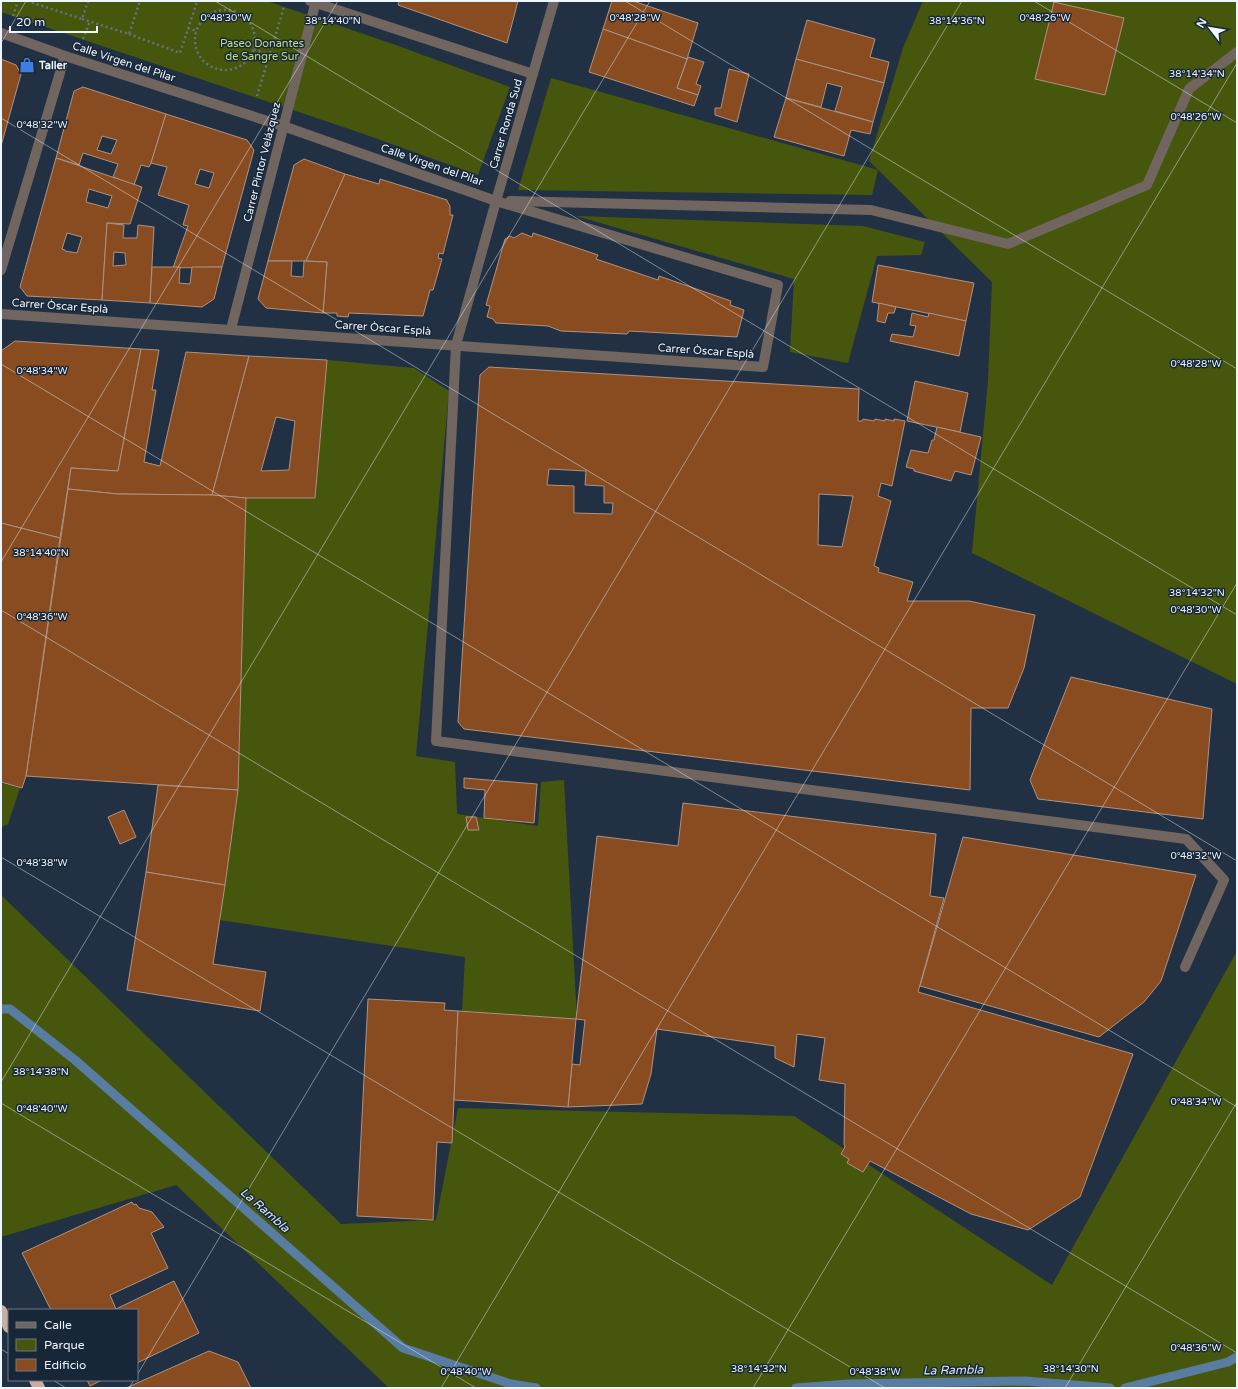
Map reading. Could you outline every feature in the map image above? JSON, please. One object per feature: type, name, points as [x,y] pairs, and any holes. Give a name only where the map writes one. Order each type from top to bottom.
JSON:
[{"type":"highway","points":[[1,1311],[8,1325]]},
{"type":"street","name":"Carrer Ronda Sud","points":[[554,1],[456,345],[436,741],[1186,839],[1224,880],[1186,967]]},
{"type":"street","points":[[314,2],[533,74]]},
{"type":"street","name":"Carrer Pintor Velázquez","points":[[231,329],[284,126],[314,2]]},
{"type":"street","name":"Calle Virgen del Pilar","points":[[1,33],[65,56],[284,126],[496,201],[778,286],[763,367]]},
{"type":"street","points":[[496,201],[871,210],[1008,244],[1147,185],[1189,89],[1237,52]]},
{"type":"street","points":[[1,270],[65,56]]},
{"type":"street","name":"Carrer Òscar Esplà","points":[[1,314],[763,367]]},
{"type":"path","points":[[13,16],[18,1]]},
{"type":"path","points":[[27,1],[129,34],[180,53],[196,2],[194,1]]},
{"type":"path","points":[[82,19],[88,1]]},
{"type":"path","points":[[129,34],[140,1]]},
{"type":"path","points":[[257,97],[284,7]]},
{"type":"path","points":[[225,10],[235,11],[250,23],[254,32],[254,49],[248,60],[240,66],[230,70],[220,70],[211,67],[203,61],[198,53],[195,43],[197,31],[206,16],[225,10]]},
{"type":"path","points":[[83,39],[90,21]]},
{"type":"path","points":[[188,28],[197,31]]},
{"type":"path","points":[[254,49],[270,54]]},
{"type":"green space","name":"Paseo Donantes de Sangre Sur","points":[[1,1],[267,1],[393,44],[510,87],[478,175],[361,133],[1,12]]},
{"type":"green space","points":[[923,1],[1237,1],[1237,684],[972,553],[988,381],[992,282],[869,161],[903,48]]},
{"type":"green space","points":[[551,78],[878,170],[872,195],[518,190]]},
{"type":"green space","points":[[576,216],[863,226],[925,242],[921,255],[877,256],[848,363],[790,352],[794,279]]},
{"type":"green space","points":[[327,360],[414,368],[449,391],[416,756],[455,762],[457,814],[538,826],[541,782],[564,780],[577,1020],[462,1011],[465,957],[220,920],[238,790],[246,498],[315,498]]},
{"type":"green space","points":[[1,783],[20,788],[8,824],[1,827]]},
{"type":"green space","points":[[1,895],[341,1224],[436,1220],[458,1108],[794,1116],[1052,1285],[1237,951],[1237,1388],[389,1388],[176,1185],[1,1237]]},
{"type":"building","points":[[399,1],[518,1],[507,43],[398,5]]},
{"type":"building","points":[[612,1],[633,1],[698,23],[687,59],[603,29]]},
{"type":"building","points":[[1054,2],[1124,18],[1105,95],[1035,79]]},
{"type":"building","points":[[807,20],[875,39],[870,57],[889,62],[884,83],[796,59]]},
{"type":"building","points":[[603,29],[687,59],[677,88],[698,95],[694,106],[589,72]]},
{"type":"building","points":[[688,57],[704,62],[696,84],[701,86],[698,95],[677,88]]},
{"type":"building","points":[[1,59],[16,65],[21,74],[1,146]]},
{"type":"building","points":[[796,59],[884,83],[873,122],[835,111],[842,87],[827,83],[821,107],[786,98]]},
{"type":"building","points":[[729,69],[749,74],[737,122],[715,115],[715,108],[721,108]]},
{"type":"building","points":[[83,87],[166,114],[151,163],[149,167],[141,165],[134,185],[113,177],[118,164],[83,153],[79,165],[56,158],[74,91]],"holes":[[[102,136],[117,140],[111,154],[97,150]]]},
{"type":"building","points":[[786,98],[873,122],[870,134],[851,130],[844,156],[774,137]]},
{"type":"building","points":[[166,114],[247,140],[254,150],[222,267],[173,268],[188,226],[183,225],[189,205],[158,195],[167,167],[151,163]],"holes":[[[200,169],[214,173],[209,188],[195,184]]]},
{"type":"building","points":[[56,158],[142,187],[130,224],[107,223],[102,300],[27,296],[20,287]],"holes":[[[89,189],[112,196],[108,208],[86,202]],[[67,233],[82,237],[77,253],[62,249]]]},
{"type":"building","points":[[304,159],[345,174],[306,261],[268,261],[294,165]]},
{"type":"building","points":[[345,174],[379,184],[380,179],[447,200],[450,206],[450,215],[453,215],[443,254],[439,253],[438,258],[442,259],[433,290],[430,290],[423,316],[349,313],[348,317],[337,316],[337,313],[323,313],[327,262],[306,261]]},
{"type":"building","points":[[107,223],[124,225],[123,238],[137,238],[138,225],[154,227],[150,303],[102,300]],"holes":[[[114,252],[125,253],[126,265],[113,266]]]},
{"type":"building","points":[[522,233],[532,237],[533,233],[598,255],[596,259],[658,280],[659,276],[731,301],[730,305],[744,310],[737,337],[629,331],[627,334],[561,331],[548,326],[496,323],[493,319],[487,317],[490,306],[486,305],[505,239],[510,236],[514,238]]},
{"type":"building","points":[[268,261],[292,261],[291,276],[303,277],[304,261],[327,262],[323,313],[266,308],[258,299]]},
{"type":"building","points":[[878,265],[974,283],[966,321],[872,302]]},
{"type":"building","points":[[152,267],[180,267],[179,283],[190,284],[192,267],[222,267],[214,299],[202,307],[150,303]]},
{"type":"building","points":[[879,303],[896,307],[894,313],[888,313],[885,323],[877,321]]},
{"type":"building","points":[[912,313],[928,317],[929,313],[966,321],[959,356],[890,341],[892,334],[913,337],[916,326],[910,325]]},
{"type":"building","points":[[15,341],[141,349],[118,471],[71,468],[60,538],[1,523],[1,351]]},
{"type":"building","points":[[141,349],[159,350],[152,390],[156,390],[144,462],[160,466],[186,352],[249,356],[212,495],[118,494],[68,489],[71,468],[118,471]]},
{"type":"building","points":[[249,356],[327,360],[315,498],[246,498],[212,495]],"holes":[[[276,417],[295,421],[289,470],[261,471]]]},
{"type":"building","points":[[489,367],[859,389],[858,421],[862,421],[863,419],[874,421],[875,419],[885,421],[885,419],[894,421],[894,419],[905,421],[892,486],[881,483],[878,496],[891,501],[874,566],[879,568],[878,572],[913,582],[907,601],[969,601],[1035,615],[1024,668],[1008,708],[971,708],[970,790],[464,729],[458,722],[480,375]],"holes":[[[549,469],[586,471],[585,485],[604,486],[604,503],[613,503],[612,514],[574,513],[574,486],[547,485]],[[819,494],[853,496],[842,547],[818,545]]]},
{"type":"building","points":[[915,381],[968,393],[960,432],[907,421]]},
{"type":"building","points":[[937,427],[981,437],[971,475],[955,471],[951,481],[914,471],[914,469],[906,467],[911,450],[928,453],[932,440],[934,440]]},
{"type":"building","points":[[68,489],[118,494],[212,495],[246,498],[238,790],[26,776]]},
{"type":"building","points":[[1,523],[60,538],[26,776],[22,788],[1,782]]},
{"type":"building","points":[[1071,677],[1212,709],[1203,819],[1038,799],[1030,780]]},
{"type":"building","points":[[464,778],[537,784],[534,823],[484,818],[485,790],[464,788]]},
{"type":"building","points":[[158,785],[238,790],[225,885],[146,872]]},
{"type":"building","points":[[683,803],[936,834],[930,896],[944,898],[918,992],[1133,1054],[1080,1197],[1028,1230],[971,1214],[870,1161],[863,1172],[847,1163],[849,1159],[841,1154],[845,1147],[845,1084],[819,1080],[825,1038],[797,1034],[794,1067],[775,1058],[775,1046],[657,1029],[651,1074],[642,1104],[568,1107],[572,1064],[580,1065],[585,1020],[576,1019],[597,836],[678,846]]},
{"type":"building","points":[[124,810],[136,837],[120,844],[108,817]]},
{"type":"building","points":[[466,817],[476,817],[479,830],[468,830]]},
{"type":"building","points":[[963,837],[1196,875],[1161,981],[1144,1002],[1099,1037],[920,986]]},
{"type":"building","points":[[146,872],[225,885],[213,964],[266,972],[260,1011],[127,990]]},
{"type":"building","points":[[368,999],[445,1003],[444,1010],[458,1011],[452,1143],[437,1142],[433,1220],[357,1216]]},
{"type":"building","points":[[458,1011],[576,1019],[568,1107],[454,1100]]},
{"type":"building","points":[[132,1202],[139,1208],[152,1212],[164,1227],[151,1233],[168,1268],[110,1295],[116,1309],[50,1309],[22,1253]]},
{"type":"building","points":[[174,1281],[199,1333],[138,1363],[138,1309],[116,1309]]},
{"type":"building","points":[[209,1351],[238,1362],[251,1388],[126,1388]]},
{"type":"building","points":[[88,1381],[100,1381],[90,1386]]},
{"type":"waterway","name":"La Rambla","points":[[1,1009],[10,1009],[75,1060],[403,1348],[511,1384],[536,1388]]},
{"type":"waterway","name":"La Rambla","points":[[1125,1388],[1228,1362],[1237,1357]]},
{"type":"waterway","name":"La Rambla","points":[[796,1388],[849,1384],[1025,1381],[1110,1388]]},
{"type":"place","name":"Taller","points":[[27,65]]}]
